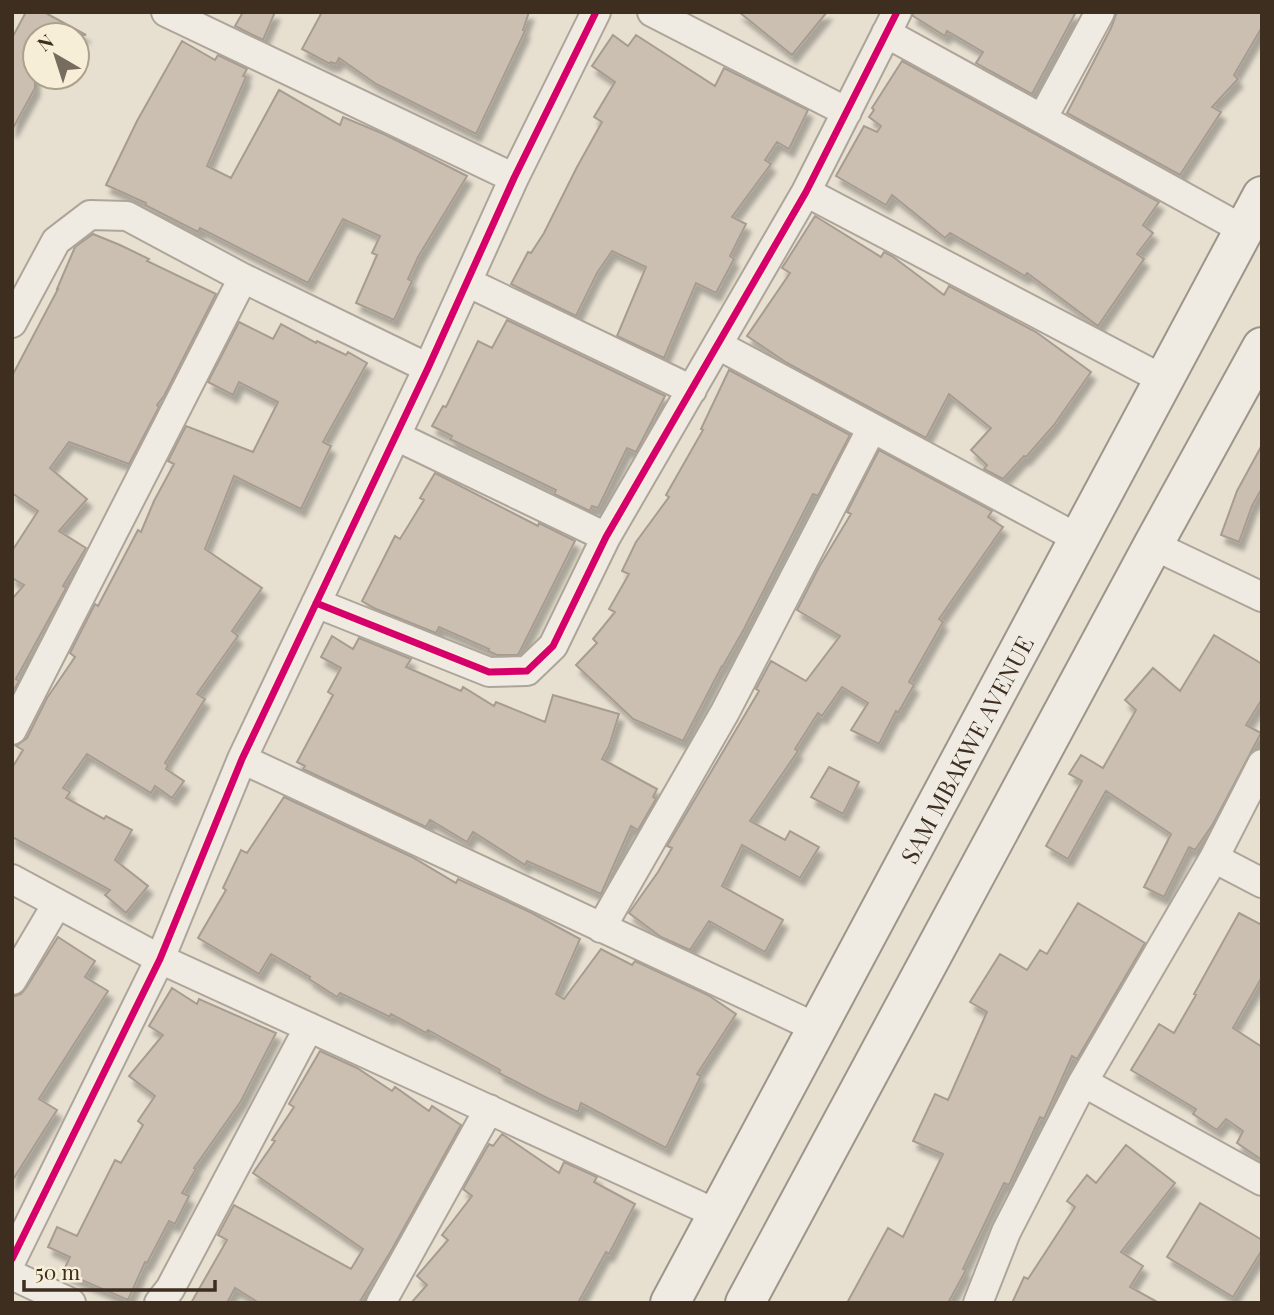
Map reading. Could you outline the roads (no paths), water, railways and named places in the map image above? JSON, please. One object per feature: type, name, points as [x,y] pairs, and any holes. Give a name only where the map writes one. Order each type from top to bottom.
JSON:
[{"type":"main road","name":"SAM MBAKWE AVENUE","points":[[670,1303],[1262,196]]},
{"type":"main road","points":[[745,1303],[1262,347]]},
{"type":"street","points":[[12,1259],[160,958],[242,759],[428,368],[514,178],[596,12]]},
{"type":"street","points":[[652,12],[847,112]]},
{"type":"street","points":[[1042,119],[1100,12]]},
{"type":"street","points":[[168,13],[514,178]]},
{"type":"street","points":[[316,603],[489,672],[527,671],[553,646],[607,537],[806,192],[892,23],[1042,119],[1244,230]]},
{"type":"street","points":[[806,192],[1164,380]]},
{"type":"street","points":[[12,323],[56,241],[90,215],[127,216],[243,278],[428,368]]},
{"type":"street","points":[[12,730],[243,278]]},
{"type":"street","points":[[467,282],[692,390]]},
{"type":"street","points":[[718,345],[1079,539]]},
{"type":"street","points":[[601,928],[725,712],[872,428]]},
{"type":"street","points":[[396,436],[607,537]]},
{"type":"street","points":[[1153,545],[1262,597]]},
{"type":"street","points":[[242,759],[818,1028]]},
{"type":"street","points":[[978,1303],[1006,1232],[1083,1082],[1214,858],[1262,764]]},
{"type":"street","points":[[1214,858],[1262,883]]},
{"type":"street","points":[[12,879],[160,958],[718,1214]]},
{"type":"street","points":[[12,980],[57,904]]},
{"type":"street","points":[[159,1303],[170,1289],[309,1027]]},
{"type":"street","points":[[1083,1082],[1262,1181]]},
{"type":"street","points":[[381,1303],[489,1110]]},
{"type":"street","points":[[12,1275],[71,1303]]}]
